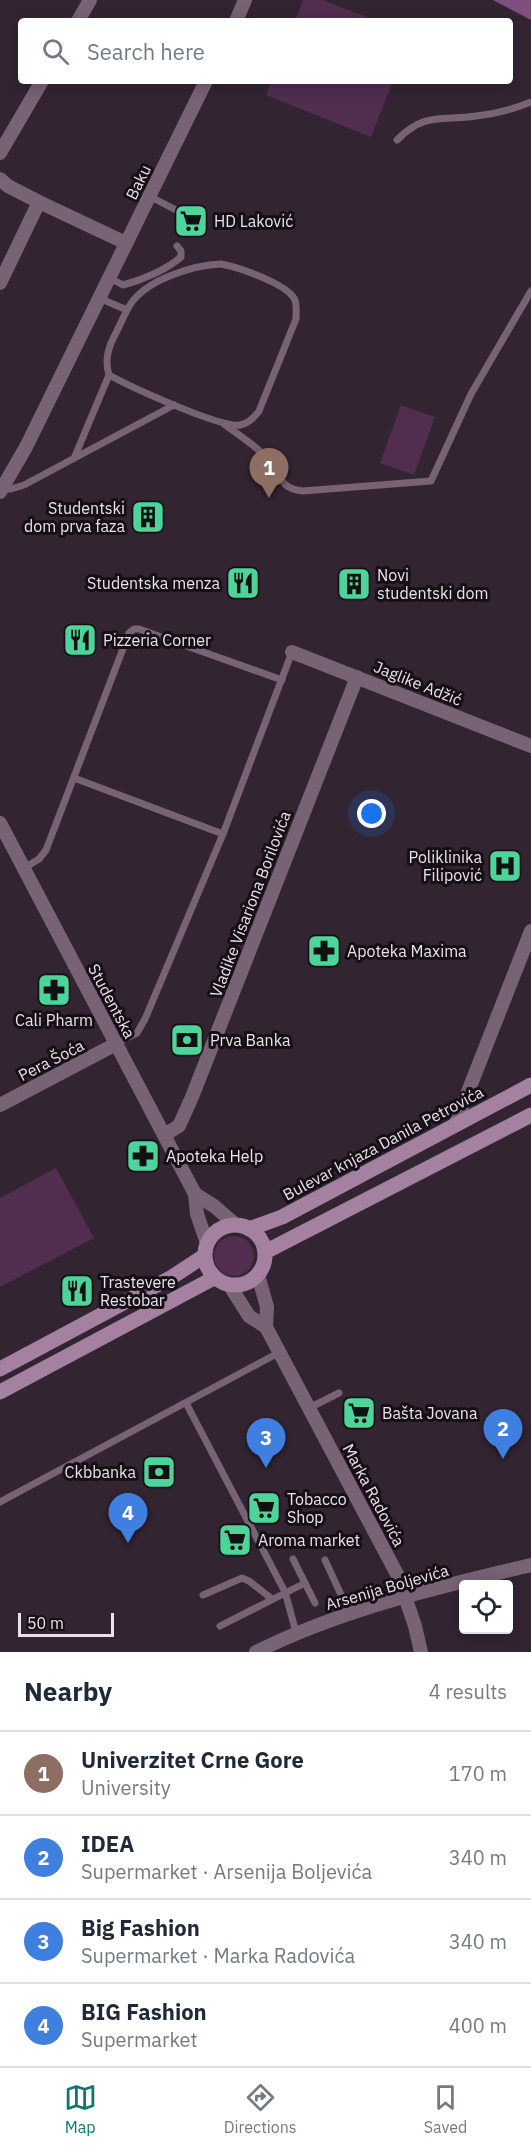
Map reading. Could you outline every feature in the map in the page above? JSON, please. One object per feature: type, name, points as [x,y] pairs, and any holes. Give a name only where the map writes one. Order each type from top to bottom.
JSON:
[{"type":"main road","name":"Bulevar knjaza Danila Petrovića","points":[[0,1369],[172,1276],[205,1250],[219,1230],[227,1226],[243,1227],[282,1217],[531,1085]]},
{"type":"main road","points":[[265,1252],[531,1115]]},
{"type":"main road","points":[[205,1250],[209,1272],[214,1278],[230,1286],[250,1282],[258,1275],[265,1260],[265,1252],[262,1243],[243,1227]]},
{"type":"main road","points":[[0,1392],[214,1278]]},
{"type":"street","points":[[80,18],[90,0]]},
{"type":"street","points":[[237,18],[245,0]]},
{"type":"street","points":[[0,153],[40,84]]},
{"type":"street","name":"Baku","points":[[1,491],[26,447],[205,84]]},
{"type":"street","points":[[0,179],[8,186],[39,202],[126,243]]},
{"type":"street","points":[[0,283],[39,202]]},
{"type":"street","name":"Jaglike Adžić","points":[[292,652],[531,746]]},
{"type":"street","name":"Vladike Visariona Borilovića","points":[[164,1135],[179,1126],[192,1097],[357,677]]},
{"type":"street","name":"Studentska","points":[[0,823],[5,846],[24,868],[195,1194],[205,1250]]},
{"type":"street","points":[[455,1125],[531,931]]},
{"type":"street","name":"Pera Šoća","points":[[0,1105],[116,1044]]},
{"type":"street","name":"Studentska","points":[[195,1194],[243,1227]]},
{"type":"street","name":"Marka Radovića","points":[[258,1275],[267,1307],[266,1327]]},
{"type":"street","name":"Marka Radovića","points":[[230,1286],[249,1316],[266,1327],[398,1576],[407,1598],[421,1652]]},
{"type":"street","name":"Arsenija Boljevića","points":[[256,1652],[296,1632],[350,1614],[531,1565]]},
{"type":"lane","points":[[397,140],[409,127],[429,119],[476,116],[520,107],[531,102]]},
{"type":"lane","points":[[149,196],[176,210]]},
{"type":"lane","points":[[108,277],[123,285],[134,282],[181,257],[182,251],[177,246]]},
{"type":"lane","points":[[75,456],[109,375],[106,366],[111,342],[127,310],[138,295],[154,284],[192,268],[221,264],[236,267],[287,290],[294,298],[297,308],[296,319],[259,411],[252,420],[242,425],[221,422],[174,405],[109,375]]},
{"type":"lane","points":[[221,422],[268,458],[283,484],[292,490],[432,481],[471,393],[531,291]]},
{"type":"lane","points":[[98,298],[127,310]]},
{"type":"lane","points":[[1,491],[24,484],[174,405]]},
{"type":"lane","points":[[24,868],[39,859],[46,850],[129,633],[134,629],[282,681]]},
{"type":"lane","points":[[116,1044],[137,1033],[143,1024],[223,834],[292,652]]},
{"type":"lane","points":[[74,778],[223,834]]},
{"type":"lane","points":[[0,1502],[280,1353]]},
{"type":"lane","points":[[309,1408],[339,1393]]},
{"type":"lane","points":[[186,1403],[285,1592],[296,1632]]},
{"type":"lane","points":[[0,1495],[8,1498]]},
{"type":"lane","points":[[293,1559],[315,1603]]},
{"type":"lane","points":[[325,1560],[350,1614]]},
{"type":"lane","points":[[203,1595],[242,1578],[272,1599]]},
{"type":"lane","points":[[220,1626],[305,1583]]},
{"type":"shaded area","points":[[303,0],[323,0],[369,18],[296,18]]},
{"type":"shaded area","points":[[493,0],[531,0],[531,20]]},
{"type":"shaded area","points":[[270,84],[392,84],[371,137],[266,95]]},
{"type":"shaded area","points":[[401,405],[435,417],[414,475],[380,463]]},
{"type":"shaded area","points":[[56,1168],[94,1238],[0,1287],[0,1198]]},
{"type":"shaded area","points":[[234,1236],[242,1237],[248,1242],[253,1248],[253,1264],[248,1270],[242,1275],[234,1276],[226,1275],[220,1270],[215,1264],[214,1256],[215,1248],[220,1242],[226,1237]]},
{"type":"place","name":"HD Laković","points":[[191,221]]},
{"type":"place","name":"Univerzitet Crne Gore","points":[[269,498]]},
{"type":"place","name":"Studentski dom prva faza","points":[[148,517]]},
{"type":"place","name":"Studentska menza","points":[[243,583]]},
{"type":"place","name":"Novi studentski dom","points":[[354,584]]},
{"type":"place","name":"Pizzeria Corner","points":[[80,640]]},
{"type":"place","name":"Poliklinika Filipović","points":[[505,866]]},
{"type":"place","name":"Apoteka Maxima","points":[[324,951]]},
{"type":"place","name":"Cali Pharm","points":[[54,990]]},
{"type":"place","name":"Prva Banka","points":[[187,1040]]},
{"type":"place","name":"Apoteka Help","points":[[143,1156]]},
{"type":"place","name":"Trastevere Restobar","points":[[77,1291]]},
{"type":"place","name":"Bašta Jovana","points":[[359,1413]]},
{"type":"place","name":"IDEA","points":[[503,1459]]},
{"type":"place","name":"Big Fashion","points":[[266,1468]]},
{"type":"place","name":"Ckbbanka","points":[[159,1472]]},
{"type":"place","name":"Tobacco Shop","points":[[264,1508]]},
{"type":"place","name":"Aroma market","points":[[235,1540]]},
{"type":"place","name":"BIG Fashion","points":[[128,1543]]}]
